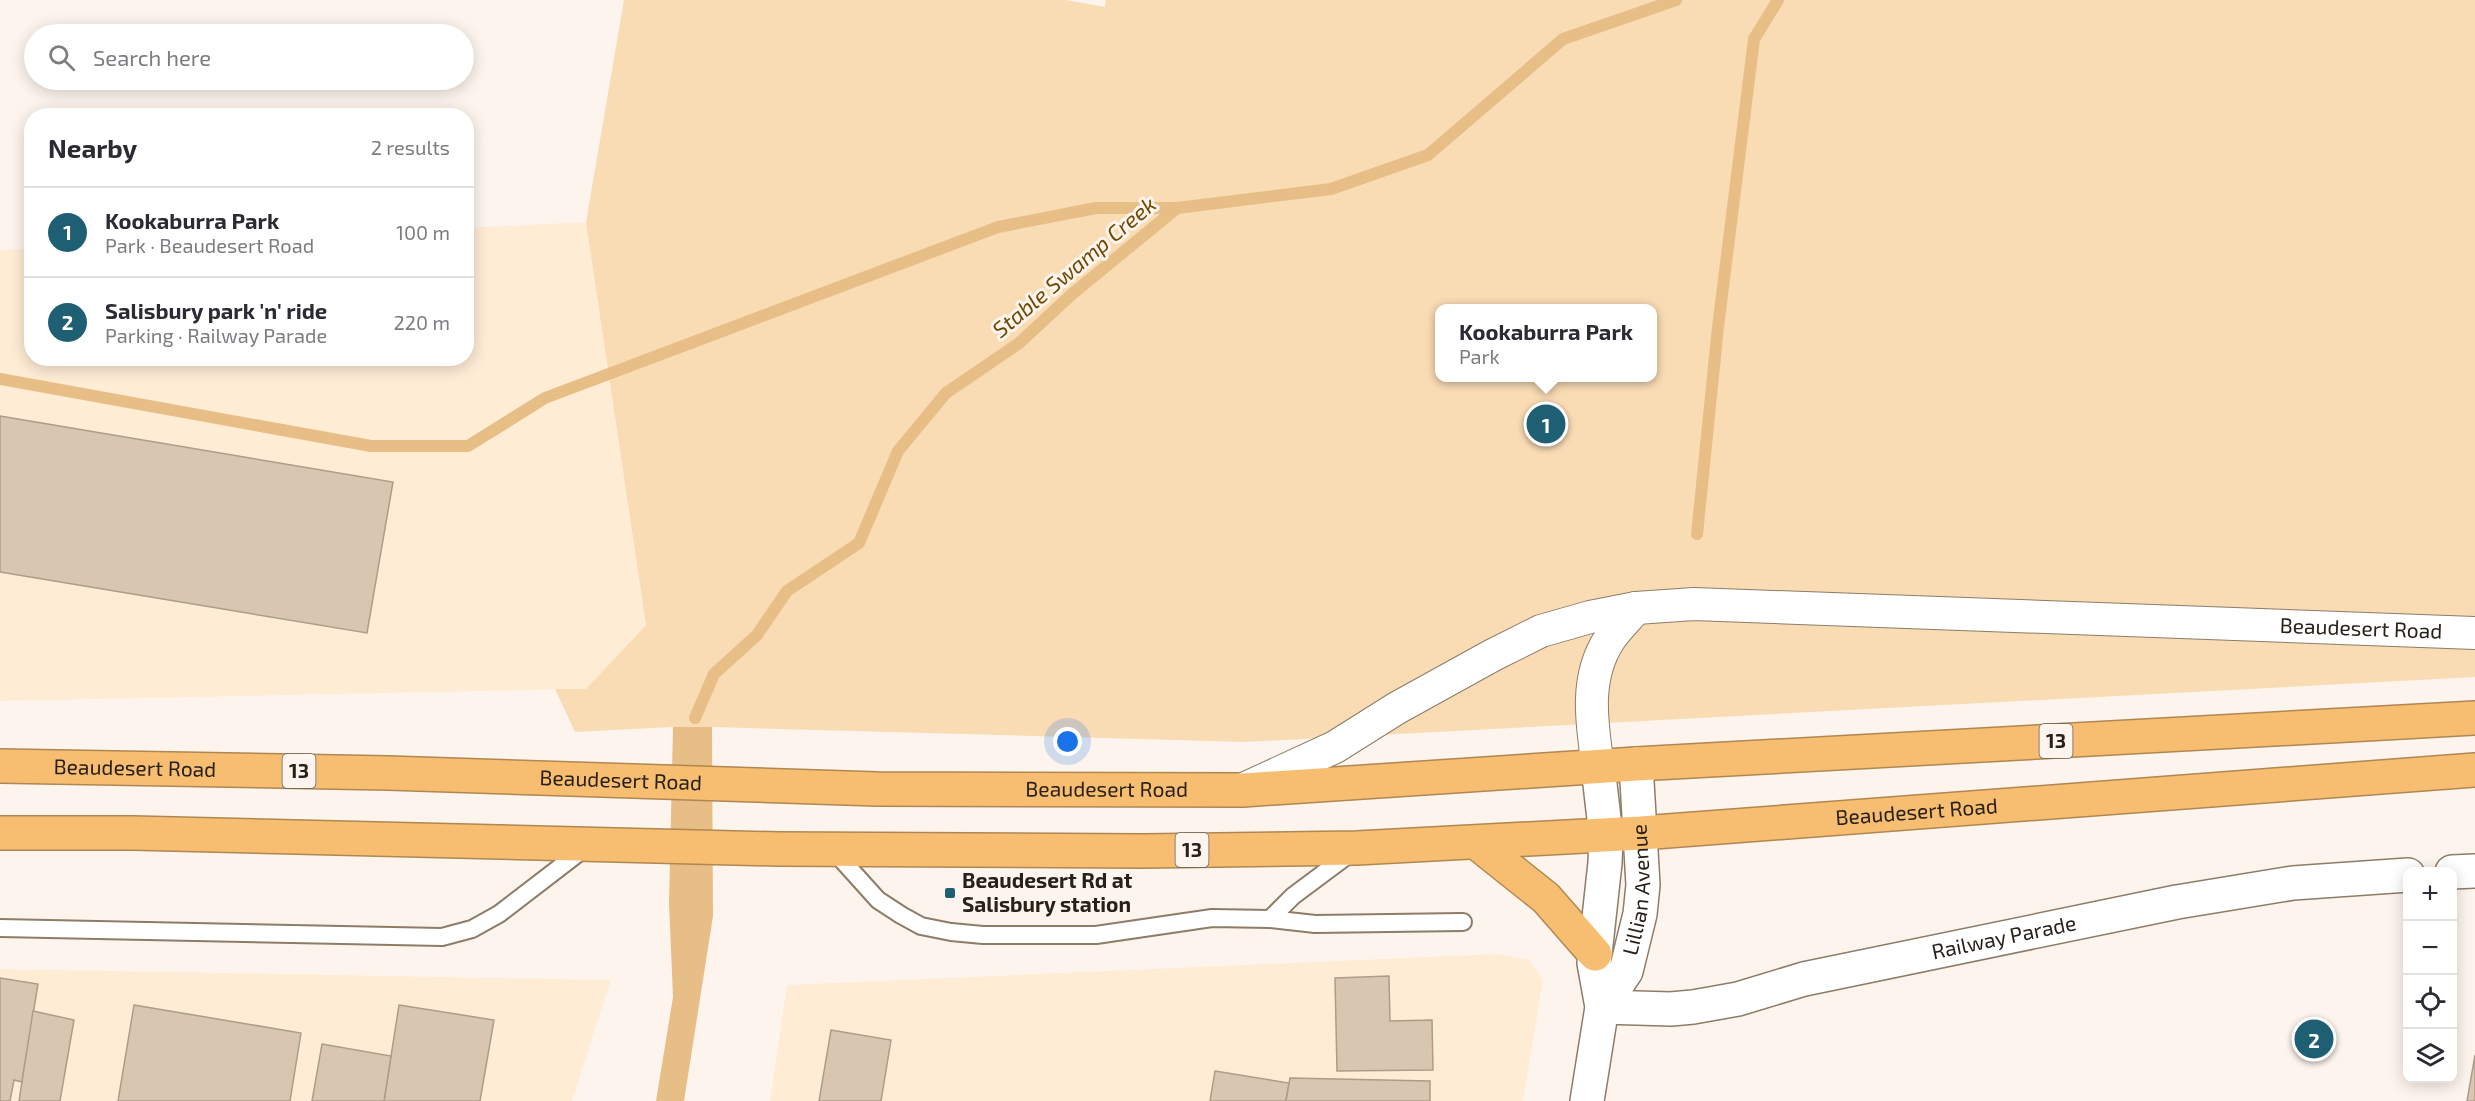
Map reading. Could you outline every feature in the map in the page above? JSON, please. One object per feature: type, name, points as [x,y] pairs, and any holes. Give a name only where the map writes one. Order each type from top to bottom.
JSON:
[{"type":"highway","name":"Beaudesert Road","points":[[0,766],[599,778],[877,789],[1243,790],[1636,764],[2475,718]]},
{"type":"highway","name":"Beaudesert Road","points":[[0,833],[134,833],[778,849],[1144,851],[1357,848],[1606,836],[2475,770]]},
{"type":"highway","points":[[1477,843],[1546,898],[1595,954]]},
{"type":"street","name":"Beaudesert Road","points":[[1243,790],[1335,747],[1406,703],[1541,631],[1590,617],[1636,608],[1705,605],[2475,633]]},
{"type":"street","points":[[1598,767],[1590,708],[1598,660],[1609,639],[1636,608]]},
{"type":"street","name":"Lillian Avenue","points":[[1602,1007],[1626,971],[1640,914],[1643,885],[1636,764]]},
{"type":"street","name":"Lillian Avenue","points":[[1587,1101],[1602,1007],[1594,963],[1606,836],[1598,767]]},
{"type":"street","points":[[2457,872],[2475,871]]},
{"type":"street","name":"Railway Parade","points":[[1602,1007],[1671,1009],[1693,1007],[1738,999],[1804,979],[2177,902],[2294,883],[2403,875]]},
{"type":"lane","points":[[0,928],[442,937],[472,929],[499,914],[594,844]]},
{"type":"lane","points":[[1270,919],[1293,896],[1357,848]]},
{"type":"lane","points":[[832,849],[878,900],[921,926],[951,932],[983,935],[1095,934],[1212,918],[1270,919],[1315,924],[1463,922]]},
{"type":"shaded area","points":[[624,0],[1066,0],[1105,7],[1106,0],[2475,0],[2475,677],[1245,742],[712,727],[575,732],[555,689],[586,689],[646,625],[586,222]]},
{"type":"shaded area","points":[[586,222],[646,625],[586,689],[0,701],[0,250],[24,248],[24,366],[474,366],[474,228]]},
{"type":"shaded area","points":[[673,727],[712,727],[713,916],[684,1101],[656,1101],[673,997],[669,903]]},
{"type":"shaded area","points":[[1496,954],[1529,960],[1543,980],[1523,1101],[770,1101],[787,985]]},
{"type":"shaded area","points":[[0,969],[611,980],[572,1101],[0,1101]]},
{"type":"building","points":[[0,416],[393,482],[367,633],[0,572]]},
{"type":"building","points":[[1389,976],[1390,1021],[1432,1020],[1433,1070],[1337,1071],[1335,978]]},
{"type":"building","points":[[0,978],[38,984],[22,1082],[14,1080],[10,1101],[0,1101]]},
{"type":"building","points":[[134,1005],[301,1033],[290,1101],[118,1101]]},
{"type":"building","points":[[399,1005],[494,1020],[480,1101],[384,1101]]},
{"type":"building","points":[[33,1011],[74,1020],[60,1101],[19,1101]]},
{"type":"building","points":[[831,1030],[891,1040],[881,1101],[819,1101]]},
{"type":"building","points":[[322,1044],[391,1056],[384,1101],[312,1101]]},
{"type":"building","points":[[2475,1055],[2475,1101],[2467,1101]]},
{"type":"building","points":[[1215,1071],[1289,1083],[1286,1101],[1210,1101]]},
{"type":"building","points":[[1290,1078],[1430,1081],[1430,1101],[1286,1101]]},
{"type":"waterway","name":"Stable Swamp Creek","points":[[695,718],[714,674],[757,635],[787,591],[859,543],[898,451],[946,393],[1018,344],[1071,295],[1177,208],[1331,189],[1428,155],[1563,39],[1676,0]]},
{"type":"waterway","points":[[1697,534],[1718,327],[1754,39],[1778,0]]},
{"type":"waterway","points":[[0,379],[371,446],[468,446],[545,398],[998,227],[1096,208],[1177,208]]},
{"type":"place","name":"Kookaburra Park","points":[[1546,424]]},
{"type":"place","name":"Beaudesert Rd at Salisbury station","points":[[950,893]]},
{"type":"place","name":"Salisbury park 'n' ride","points":[[2314,1039]]}]
